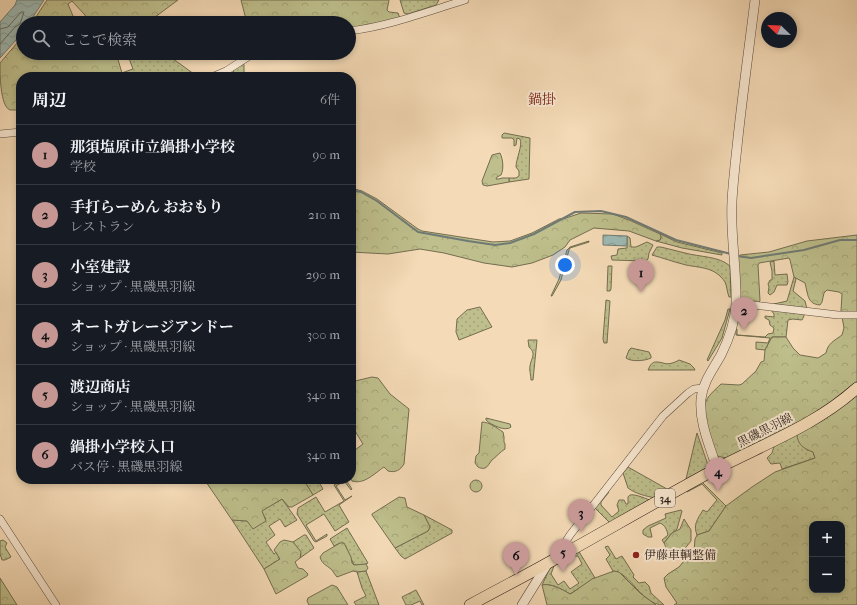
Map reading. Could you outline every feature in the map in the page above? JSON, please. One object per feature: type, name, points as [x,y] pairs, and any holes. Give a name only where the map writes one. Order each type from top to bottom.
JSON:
[{"type":"main road","name":"黒磯黒羽線","points":[[470,605],[551,562],[717,469],[821,415],[857,388]]},
{"type":"street","points":[[356,30],[403,20],[465,0]]},
{"type":"street","points":[[717,469],[702,422],[701,404],[703,388],[732,329],[736,303],[732,201],[755,0]]},
{"type":"street","points":[[224,72],[243,60]]},
{"type":"street","points":[[0,134],[16,132]]},
{"type":"street","points":[[736,303],[838,315],[857,315]]},
{"type":"street","points":[[522,605],[570,535],[663,416],[688,393],[694,389],[703,388]]},
{"type":"street","points":[[0,519],[56,605]]},
{"type":"green space","points":[[47,0],[178,0],[156,16],[85,16],[72,1],[68,4],[73,16],[37,16]]},
{"type":"green space","points":[[241,0],[389,0],[387,10],[389,12],[398,13],[400,18],[356,28],[356,16],[245,16]]},
{"type":"green space","points":[[400,0],[439,0],[436,5],[408,14],[404,13]]},
{"type":"green space","points":[[16,44],[16,60],[118,60],[122,72],[16,72],[16,110],[10,110],[4,103],[2,96],[0,63]]},
{"type":"green space","points":[[130,60],[175,60],[191,72],[124,72],[133,69]]},
{"type":"green space","points":[[243,62],[244,72],[234,72],[233,68]]},
{"type":"green space","points":[[504,133],[530,138],[529,179],[509,182],[509,178],[516,178],[519,176],[519,171],[516,167],[521,142],[520,139],[517,138],[516,145],[514,146],[514,140],[512,138],[502,138]]},
{"type":"green space","points":[[500,153],[503,170],[501,175],[496,179],[509,178],[509,182],[487,186],[483,185],[482,181],[492,155]]},
{"type":"green space","points":[[356,189],[377,199],[422,231],[493,242],[510,241],[532,233],[559,219],[581,213],[613,214],[660,234],[661,237],[660,240],[656,241],[629,231],[594,228],[570,240],[565,247],[553,255],[532,263],[512,267],[484,263],[444,253],[420,249],[388,254],[356,252]]},
{"type":"green space","points":[[660,234],[677,242],[722,253],[722,255],[682,248],[656,241],[660,240]]},
{"type":"green space","points":[[857,235],[857,381],[818,412],[726,458],[717,456],[707,431],[704,417],[705,404],[709,396],[721,384],[742,384],[756,371],[761,362],[764,361],[765,350],[772,337],[786,337],[793,348],[800,355],[818,358],[826,353],[830,344],[842,335],[844,328],[841,311],[842,294],[827,290],[824,293],[820,305],[813,303],[809,298],[805,283],[794,277],[789,258],[759,263],[760,301],[757,304],[739,302],[737,258],[740,255],[769,252],[807,241]]},
{"type":"green space","points":[[627,236],[630,238],[631,247],[636,247],[647,242],[653,245],[646,261],[612,260],[611,256],[617,255],[618,249],[627,248]]},
{"type":"green space","points":[[589,241],[570,248],[561,280],[551,296],[559,279],[567,250],[570,247]]},
{"type":"green space","points":[[657,247],[720,260],[730,266],[731,297],[729,297],[725,282],[717,273],[652,255]]},
{"type":"green space","points":[[774,261],[775,275],[787,274],[788,282],[787,285],[777,285],[774,292],[770,295],[768,293],[768,284],[770,280],[772,280],[772,271],[770,262]]},
{"type":"green space","points":[[608,266],[612,266],[610,291],[607,291]]},
{"type":"green space","points":[[794,277],[796,279],[793,291],[805,301],[807,309],[774,304],[787,301]]},
{"type":"green space","points":[[606,300],[610,301],[607,343],[604,343],[603,339]]},
{"type":"green space","points":[[480,307],[492,327],[459,340],[456,332],[457,319],[467,310]]},
{"type":"green space","points":[[728,309],[730,309],[722,338],[708,361],[707,360],[725,320]]},
{"type":"green space","points":[[771,310],[804,314],[804,316],[802,320],[788,320],[786,337],[772,337],[765,350],[756,349],[756,342],[768,343],[770,338],[736,335],[736,329],[737,335],[765,337],[768,334],[773,333],[774,328],[770,325],[769,320],[765,318],[765,316],[774,317]]},
{"type":"green space","points":[[528,340],[537,340],[533,380],[531,380],[530,369],[533,352],[529,347]]},
{"type":"green space","points":[[631,348],[649,352],[651,358],[638,361],[626,358]]},
{"type":"green space","points":[[679,360],[690,364],[695,370],[648,370],[654,362],[669,364]]},
{"type":"green space","points":[[372,377],[378,378],[390,394],[409,409],[404,464],[393,472],[388,471],[384,467],[369,478],[356,482],[356,449],[363,444],[356,433],[356,381]]},
{"type":"green space","points":[[857,394],[857,605],[674,605],[677,603],[666,587],[664,578],[692,556],[697,535],[709,531],[726,506],[752,487],[775,472],[815,458],[813,452],[804,448],[798,441],[797,434],[828,416]]},
{"type":"green space","points":[[486,418],[510,424],[511,427],[506,429],[495,426],[488,422]]},
{"type":"green space","points":[[482,422],[490,424],[503,432],[505,444],[505,449],[485,468],[478,467],[475,463],[476,456],[479,453]]},
{"type":"green space","points":[[697,433],[708,465],[706,468],[686,479]]},
{"type":"green space","points":[[797,434],[807,450],[813,451],[815,458],[782,469],[780,463],[771,464],[767,458],[772,453],[774,446]]},
{"type":"green space","points":[[628,467],[667,490],[655,498],[631,490],[628,488],[623,473]]},
{"type":"green space","points":[[474,480],[478,480],[482,486],[478,492],[474,492],[470,488],[470,484]]},
{"type":"green space","points":[[702,482],[726,506],[709,531],[697,535],[696,522],[703,510],[707,512],[717,500],[702,484],[687,492],[687,490]]},
{"type":"green space","points":[[207,484],[306,484],[313,495],[292,507],[289,507],[282,499],[262,511],[266,521],[253,529],[247,521],[232,520]]},
{"type":"green space","points":[[306,484],[320,484],[323,489],[313,495]]},
{"type":"green space","points":[[339,484],[336,486],[345,500],[352,496],[339,505],[349,522],[335,531],[324,514],[306,525],[316,541],[327,534],[327,536],[316,542],[297,514],[298,508],[316,497],[325,512],[344,501],[334,485]]},
{"type":"green space","points":[[346,484],[349,484],[352,489],[351,490]]},
{"type":"green space","points":[[608,491],[609,492],[601,502],[601,505],[612,517],[619,511],[617,505],[619,500],[624,500],[626,504],[628,504],[629,495],[635,495],[650,500],[610,523],[595,508]]},
{"type":"green space","points":[[399,497],[405,498],[407,507],[424,515],[430,527],[428,531],[395,548],[372,514]]},
{"type":"green space","points":[[282,499],[297,520],[285,527],[280,519],[269,526],[275,535],[266,542],[274,554],[276,552],[280,559],[264,569],[232,520],[247,521],[266,519],[261,511]]},
{"type":"green space","points":[[681,510],[677,529],[664,543],[662,540],[668,535],[666,528],[660,523],[650,528],[652,537],[648,537],[643,534],[643,530],[648,526],[666,518],[665,514]]},
{"type":"green space","points":[[424,515],[452,530],[452,533],[405,559],[395,548],[428,531],[430,527]]},
{"type":"green space","points":[[684,519],[691,530],[691,541],[682,552],[674,551],[671,553],[669,559],[667,558],[664,543],[672,533],[680,529]]},
{"type":"green space","points":[[347,528],[368,563],[363,565],[354,565],[346,547],[340,543],[334,546],[330,539]]},
{"type":"green space","points":[[306,535],[314,548],[300,558],[301,555],[293,542]]},
{"type":"green space","points":[[3,540],[7,543],[5,547],[11,557],[5,560],[2,560],[0,554],[0,541]]},
{"type":"green space","points":[[284,540],[293,542],[301,552],[300,558],[295,562],[298,568],[303,569],[308,574],[276,594],[264,569],[280,559],[274,550],[280,542]]},
{"type":"green space","points":[[340,543],[344,543],[351,557],[352,563],[354,565],[366,564],[368,568],[366,571],[353,571],[337,577],[331,569],[323,563],[320,557],[323,553]]},
{"type":"green space","points":[[608,546],[616,559],[622,556],[634,575],[633,577],[639,583],[645,582],[649,586],[651,593],[664,605],[656,604],[649,600],[642,595],[626,577],[613,571],[606,559],[610,555],[605,547]]},
{"type":"green space","points":[[578,550],[595,578],[570,594],[560,588],[542,585],[550,568],[554,566],[551,574],[558,585],[564,581],[570,589],[579,583],[571,572],[582,564],[578,556],[569,556]]},
{"type":"green space","points":[[366,571],[379,605],[356,605],[354,602],[366,596],[357,572]]},
{"type":"green space","points":[[614,571],[619,572],[640,593],[656,605],[547,605],[542,585],[560,588],[570,594],[592,579]]},
{"type":"green space","points":[[0,578],[17,605],[0,605]]},
{"type":"green space","points":[[332,585],[337,587],[348,605],[309,605],[307,601],[308,598]]},
{"type":"green space","points":[[416,590],[424,605],[422,605],[420,601],[411,605],[406,605],[402,597]]},
{"type":"water","points":[[17,0],[44,0],[34,16],[16,16],[16,40],[0,58],[0,22],[15,5]]},
{"type":"water","points":[[603,235],[627,236],[627,246],[603,245]]},
{"type":"waterway","points":[[356,191],[361,192],[377,201],[418,232],[468,241],[495,245],[510,243],[534,234],[575,212],[601,211],[626,217],[676,240],[731,254]]},
{"type":"waterway","points":[[737,256],[751,258],[804,250],[840,240],[857,240]]},
{"type":"place","name":"那須塩原市立鍋掛小学校","points":[[641,292]]},
{"type":"place","name":"手打らーめん おおもり","points":[[744,330]]},
{"type":"place","name":"オートガレージアンドー","points":[[718,491]]},
{"type":"place","name":"小室建設","points":[[581,532]]},
{"type":"place","name":"伊藤車輌整備","points":[[636,555]]},
{"type":"place","name":"渡辺商店","points":[[563,572]]},
{"type":"place","name":"鍋掛小学校入口","points":[[516,575]]},
{"type":"district","name":"鍋掛","points":[[542,99]]}]
